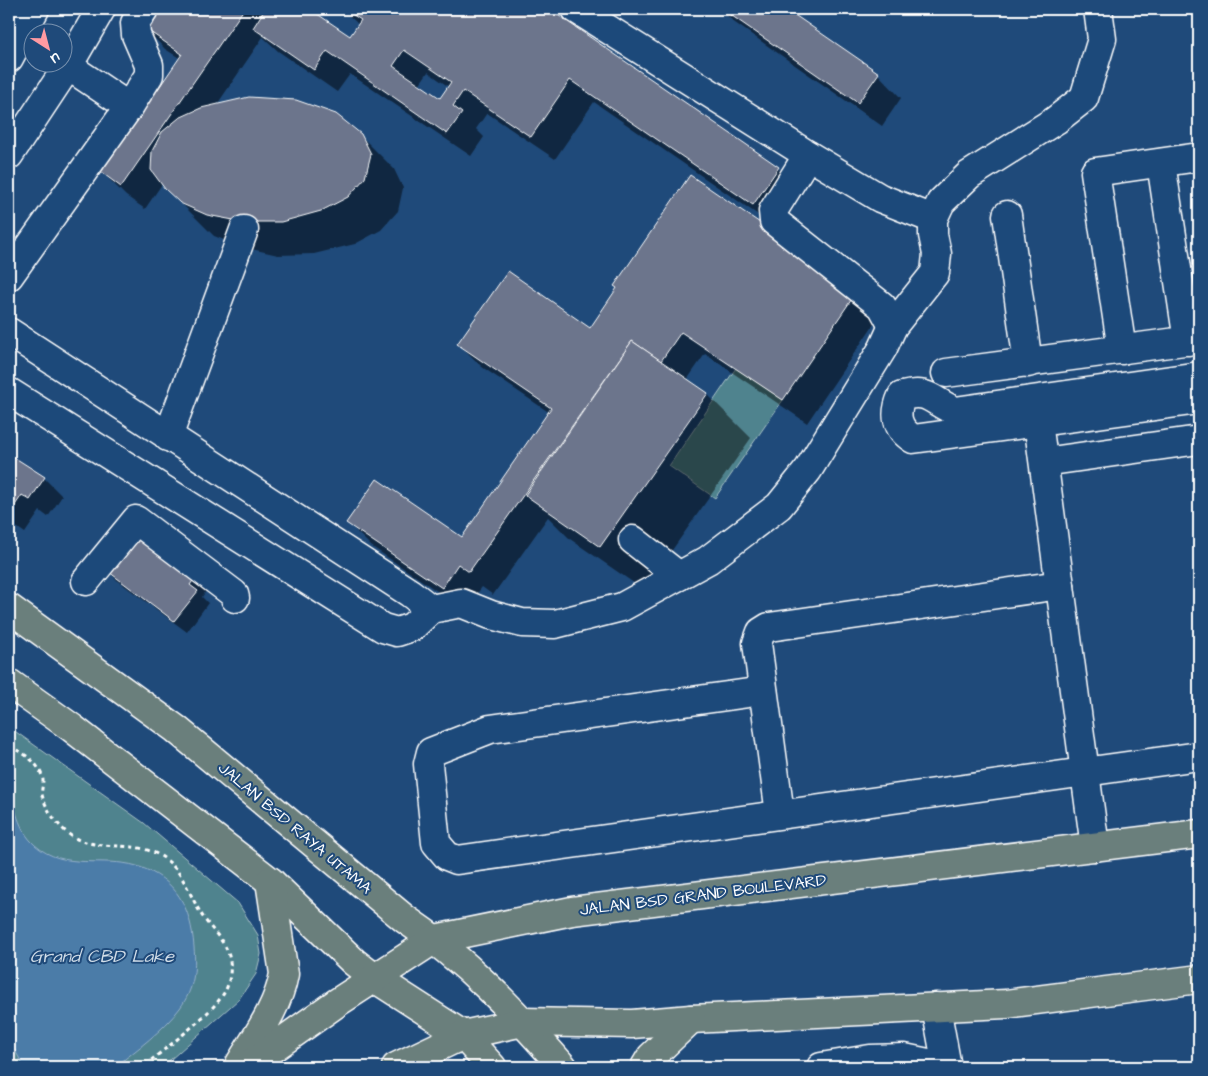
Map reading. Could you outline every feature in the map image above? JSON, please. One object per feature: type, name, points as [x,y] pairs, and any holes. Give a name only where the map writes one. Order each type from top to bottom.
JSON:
[{"type":"main road","name":"JALAN BSD RAYA UTAMA","points":[[9,608],[176,729],[405,919],[435,939],[523,1022],[563,1067]]},
{"type":"main road","points":[[9,683],[72,728],[270,881],[376,979],[463,1035],[492,1067]]},
{"type":"main road","name":"JALAN BSD GRAND BOULEVARD","points":[[246,1067],[331,1007],[435,939],[572,911],[1199,834]]},
{"type":"main road","points":[[238,1067],[268,1017],[282,988],[284,974],[270,881]]},
{"type":"main road","points":[[396,1067],[463,1035],[523,1022],[632,1024],[691,1019],[1006,1004],[1199,979]]},
{"type":"main road","points":[[645,1067],[651,1057],[691,1019]]},
{"type":"street","points":[[9,16],[13,9]]},
{"type":"street","points":[[9,58],[35,9]]},
{"type":"street","points":[[72,59],[101,9]]},
{"type":"street","points":[[9,276],[129,107],[149,75],[149,65],[136,35],[135,24],[144,9]]},
{"type":"street","points":[[576,9],[880,198],[933,219]]},
{"type":"street","points":[[9,392],[383,628],[397,632],[412,627],[430,609],[461,603],[491,615],[522,624],[556,624],[622,607],[708,560],[779,506],[808,470],[883,348],[893,326],[935,273],[937,254],[933,235],[933,219],[941,202],[969,175],[1056,120],[1084,98],[1102,39],[1102,11]]},
{"type":"street","points":[[72,69],[129,107]]},
{"type":"street","points":[[9,155],[64,72]]},
{"type":"street","points":[[808,155],[773,210],[774,221],[882,306],[893,326]]},
{"type":"street","points":[[1122,350],[1096,172],[1192,158],[1199,160]]},
{"type":"street","points":[[946,374],[1194,340],[1162,163]]},
{"type":"street","points":[[1007,215],[1042,410],[1044,462],[1095,847]]},
{"type":"street","points":[[168,437],[244,230]]},
{"type":"street","points":[[9,332],[410,593],[430,609]]},
{"type":"street","points":[[1042,410],[1199,376]]},
{"type":"street","points":[[1042,410],[1199,400]]},
{"type":"street","points":[[1044,462],[1199,440]]},
{"type":"street","points":[[86,581],[136,520],[234,594],[235,598]]},
{"type":"street","points":[[633,540],[679,576]]},
{"type":"street","points":[[780,814],[757,643],[761,632],[769,627],[1060,585]]},
{"type":"street","points":[[764,691],[490,729],[431,752],[428,764],[436,843],[447,856],[457,860],[1199,756]]},
{"type":"street","points":[[822,1067],[870,1059],[904,1058],[947,1067],[936,1007]]},
{"type":"path","points":[[9,748],[25,754],[36,766],[43,779],[42,794],[48,810],[73,837],[89,843],[154,852],[169,862],[183,877],[200,912],[229,956],[230,975],[224,993],[208,1011],[143,1067]]},
{"type":"green space","points":[[736,368],[783,400],[715,498],[669,466]]},
{"type":"green space","name":"Grand CBD Lake","points":[[9,727],[144,823],[238,903],[258,935],[261,954],[256,974],[239,999],[162,1067],[9,1067]]},
{"type":"water","name":"Grand CBD Lake","points":[[9,787],[21,825],[29,839],[46,853],[58,858],[71,860],[124,863],[137,866],[151,872],[172,887],[185,908],[192,933],[195,955],[193,979],[185,1001],[166,1024],[115,1067],[24,1067],[9,1039]]},
{"type":"building","points":[[152,9],[244,9],[121,187],[101,172],[182,54],[140,25]]},
{"type":"building","points":[[265,9],[310,9],[350,36],[361,20],[344,9],[549,9],[779,167],[753,205],[570,80],[531,137],[463,91],[453,106],[462,113],[447,134],[327,51],[314,70],[253,28]],"holes":[[[404,50],[451,82],[440,98],[393,66]]]},
{"type":"building","points":[[722,9],[786,9],[879,73],[858,103]]},
{"type":"building","points":[[249,97],[296,100],[336,114],[361,134],[371,154],[365,178],[348,197],[321,211],[281,222],[244,222],[207,215],[180,203],[165,189],[151,170],[152,151],[162,132],[179,118],[201,108]]},
{"type":"building","points":[[690,175],[858,290],[783,400],[681,332],[661,361],[632,341],[469,572],[458,564],[442,588],[346,523],[377,479],[462,537],[551,408],[457,344],[508,271],[590,328],[617,288],[614,286]]},
{"type":"building","points":[[632,341],[708,393],[600,547],[525,495]]},
{"type":"building","points":[[9,454],[45,477],[30,500],[22,495],[9,514]]},
{"type":"building","points":[[135,529],[197,575],[190,585],[198,591],[174,621],[105,569]]}]
